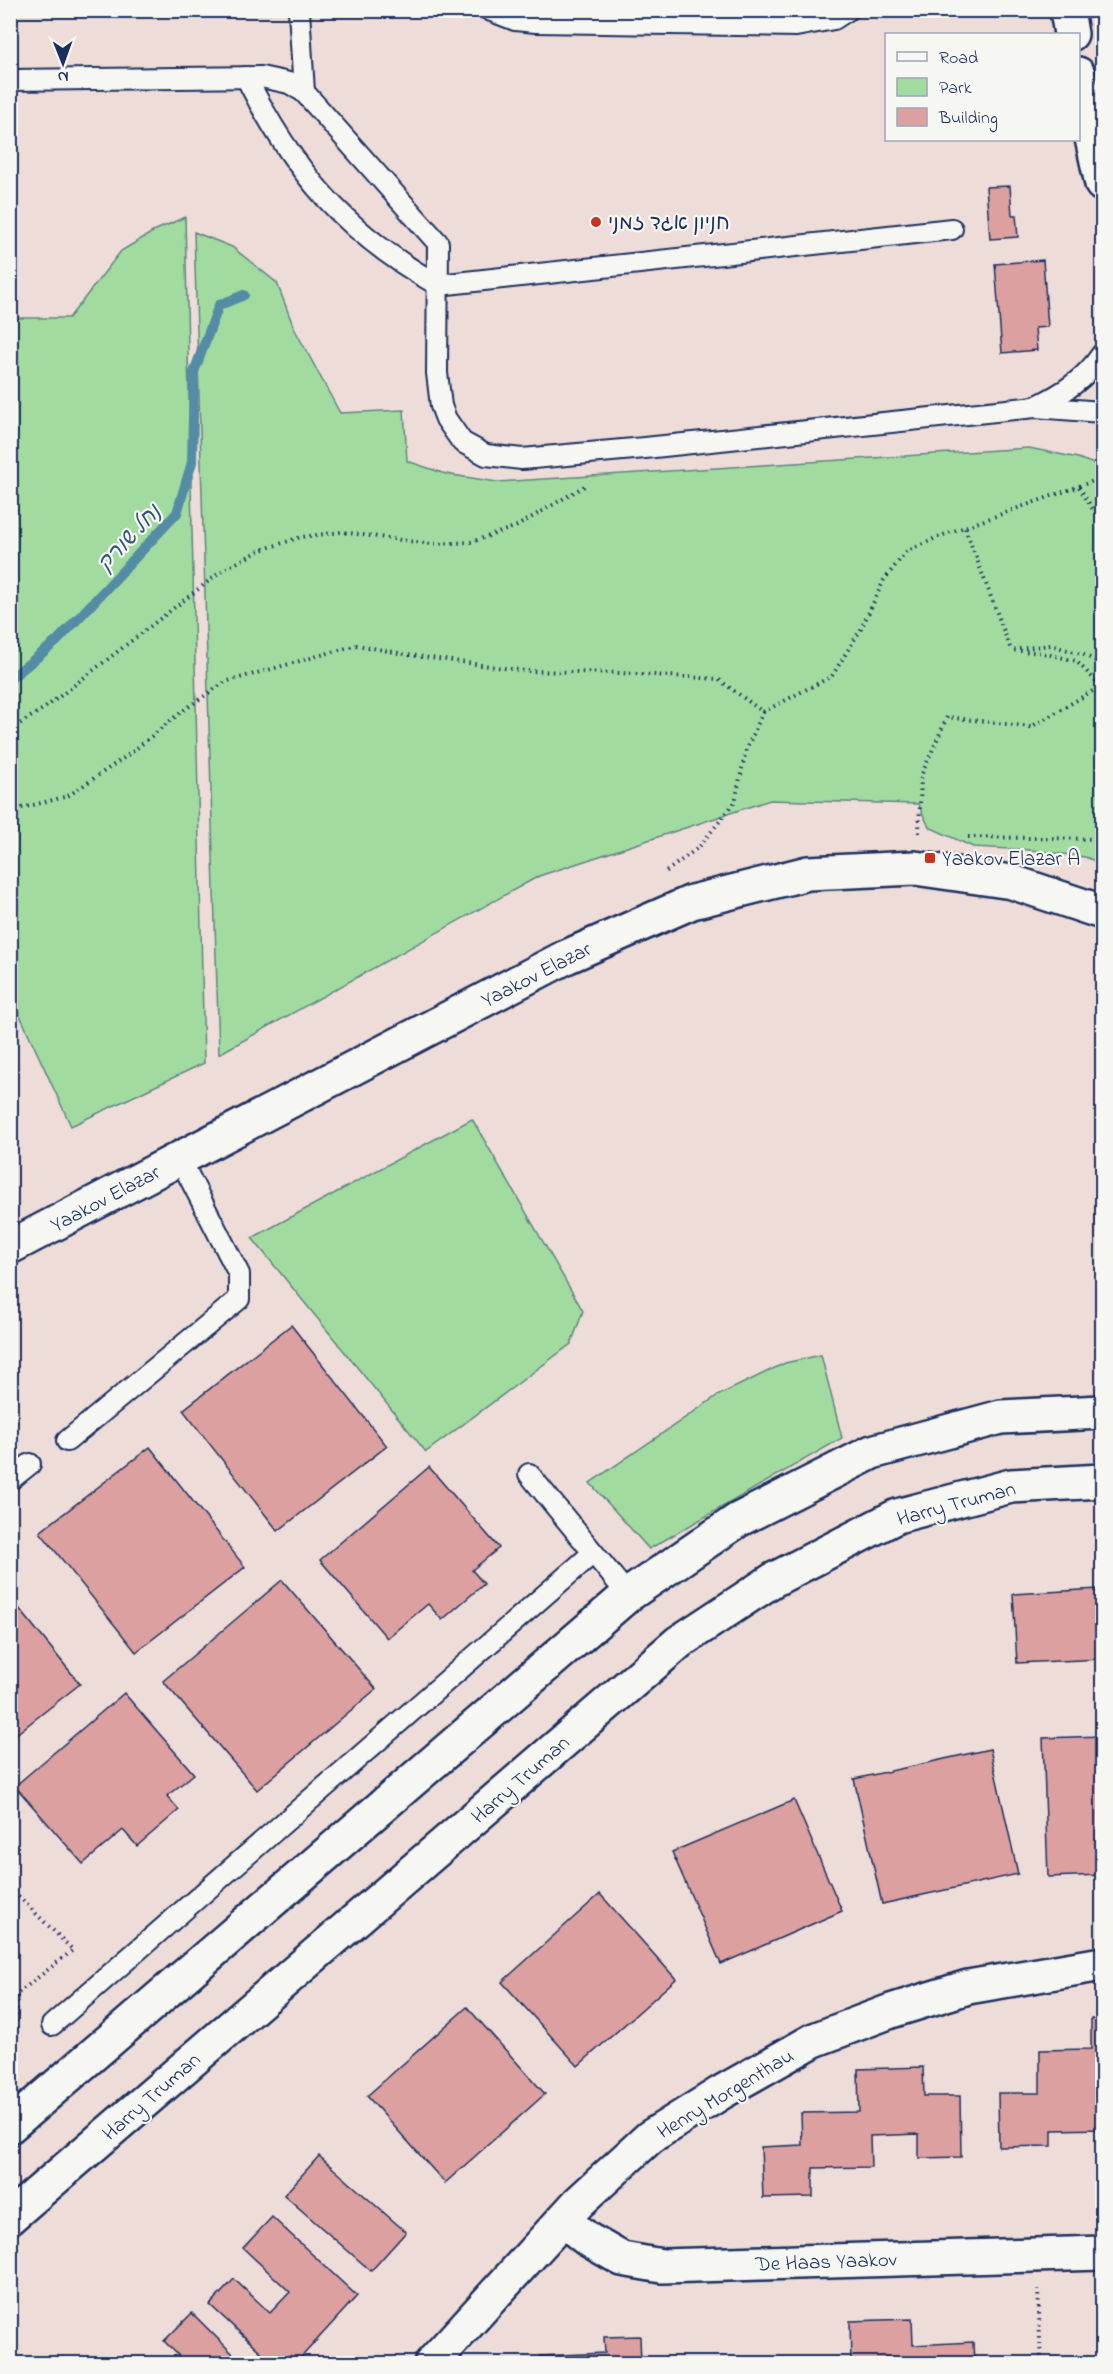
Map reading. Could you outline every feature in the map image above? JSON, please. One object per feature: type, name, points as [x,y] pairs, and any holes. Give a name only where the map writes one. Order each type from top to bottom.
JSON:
[{"type":"street","points":[[1066,10],[1071,33]]},
{"type":"street","points":[[1080,83],[1102,184]]},
{"type":"street","name":"Yaakov Elazar","points":[[10,1247],[566,957],[692,902],[808,873],[915,868],[1012,882],[1102,912]]},
{"type":"street","points":[[12,2124],[628,1595],[738,1520],[872,1452],[1000,1417],[1102,1412]]},
{"type":"street","name":"Harry Truman","points":[[10,2217],[679,1642],[773,1580],[897,1516],[1011,1486],[1102,1481]]},
{"type":"street","name":"Henry Morgenthau","points":[[431,2364],[563,2220],[650,2137],[722,2091],[814,2040],[891,2011],[968,1988],[1102,1964]]},
{"type":"street","name":"De Haas Yaakov","points":[[563,2220],[586,2239],[622,2259],[662,2266],[1102,2253]]},
{"type":"lane","points":[[299,10],[304,92]]},
{"type":"lane","points":[[489,10],[515,20],[536,22],[773,26],[816,24],[834,19],[848,10]]},
{"type":"lane","points":[[246,77],[270,123],[292,157],[329,202],[370,240],[438,285],[952,229]]},
{"type":"lane","points":[[10,80],[246,77],[282,81],[304,92],[438,243],[437,373],[441,405],[446,419],[462,442],[486,455],[522,459],[1035,407],[1102,412]]},
{"type":"lane","points":[[1035,407],[1058,396],[1080,380],[1102,354]]},
{"type":"lane","points":[[67,1441],[239,1299],[239,1274],[180,1159]]},
{"type":"lane","points":[[10,1480],[30,1464]]},
{"type":"lane","points":[[528,1474],[628,1595]]},
{"type":"lane","points":[[52,2025],[593,1553]]},
{"type":"path","points":[[655,880],[699,847],[735,802],[746,750],[763,712],[832,676],[861,629],[884,580],[906,552],[940,536],[1102,478]]},
{"type":"path","points":[[10,730],[46,707],[214,576],[261,550],[301,537],[341,532],[431,544],[472,542],[517,526],[593,481]]},
{"type":"path","points":[[1079,487],[1102,524]]},
{"type":"path","points":[[965,528],[1010,650]]},
{"type":"path","points":[[10,811],[68,796],[131,753],[181,712],[225,682],[357,645],[409,655],[526,671],[621,673],[718,679],[763,712]]},
{"type":"path","points":[[1010,650],[1051,645],[1084,654],[1102,663]]},
{"type":"path","points":[[915,868],[919,837],[921,776],[947,717],[1030,727],[1101,686],[1076,661],[1043,653],[1010,650]]},
{"type":"path","points":[[965,837],[1102,839]]},
{"type":"path","points":[[10,1888],[73,1950],[17,1994],[12,2124]]},
{"type":"path","points":[[1037,2255],[1041,2364]]},
{"type":"green space","points":[[185,217],[204,1063],[71,1126],[11,996],[11,318],[69,318],[121,251],[156,230]]},
{"type":"green space","points":[[194,232],[232,247],[277,283],[294,328],[340,413],[404,410],[407,461],[446,474],[497,482],[1029,448],[1078,458],[1102,467],[1102,864],[1085,857],[1031,850],[973,847],[929,827],[918,804],[770,800],[539,876],[219,1054]]},
{"type":"green space","points":[[472,1119],[583,1311],[571,1344],[426,1452],[252,1238]]},
{"type":"green space","points":[[821,1355],[842,1438],[649,1549],[590,1483],[717,1396],[785,1363]]},
{"type":"building","points":[[1010,186],[1012,215],[1016,215],[1018,237],[990,239],[986,187]]},
{"type":"building","points":[[1043,260],[1048,327],[1035,328],[1037,350],[1002,353],[995,264]]},
{"type":"building","points":[[291,1325],[387,1446],[278,1531],[183,1410]]},
{"type":"building","points":[[150,1447],[245,1567],[136,1652],[40,1532]]},
{"type":"building","points":[[429,1467],[499,1548],[472,1570],[484,1584],[442,1620],[428,1604],[387,1638],[320,1560]]},
{"type":"building","points":[[282,1580],[376,1689],[257,1790],[163,1681]]},
{"type":"building","points":[[1102,1589],[1102,1659],[1017,1663],[1013,1594]]},
{"type":"building","points":[[10,1597],[80,1684],[10,1739]]},
{"type":"building","points":[[124,1693],[194,1774],[167,1796],[179,1810],[137,1846],[123,1830],[83,1864],[15,1786]]},
{"type":"building","points":[[1102,1736],[1102,1875],[1048,1877],[1043,1738]]},
{"type":"building","points":[[990,1749],[1018,1874],[882,1904],[854,1779]]},
{"type":"building","points":[[794,1800],[842,1911],[721,1964],[672,1852]]},
{"type":"building","points":[[600,1894],[676,1979],[578,2066],[502,1982]]},
{"type":"building","points":[[467,2007],[545,2094],[445,2183],[367,2096]]},
{"type":"building","points":[[1091,2019],[1102,2019],[1102,2129],[1052,2130],[1052,2146],[999,2147],[998,2093],[1040,2093],[1040,2050],[1091,2049]]},
{"type":"building","points":[[923,2067],[924,2096],[960,2096],[961,2157],[919,2158],[919,2134],[870,2136],[871,2167],[813,2168],[813,2197],[763,2198],[761,2147],[802,2145],[801,2113],[859,2112],[858,2069]]},
{"type":"building","points":[[319,2156],[406,2232],[371,2271],[284,2195]]},
{"type":"building","points":[[272,2217],[357,2296],[295,2364],[274,2364],[210,2305],[234,2279],[270,2313],[290,2292],[243,2248]]},
{"type":"building","points":[[192,2313],[243,2364],[187,2364],[164,2341]]},
{"type":"building","points":[[912,2319],[913,2345],[973,2342],[974,2364],[851,2364],[850,2321]]},
{"type":"building","points":[[640,2336],[641,2364],[540,2364],[540,2356],[605,2353],[604,2337]]},
{"type":"waterway","name":"נחל שורק","points":[[10,679],[57,641],[177,513],[192,462],[194,372],[219,305],[244,295]]},
{"type":"place","name":"חניון אגד זמני","points":[[596,222]]},
{"type":"place","name":"Yaakov Elazar A","points":[[930,858]]}]
